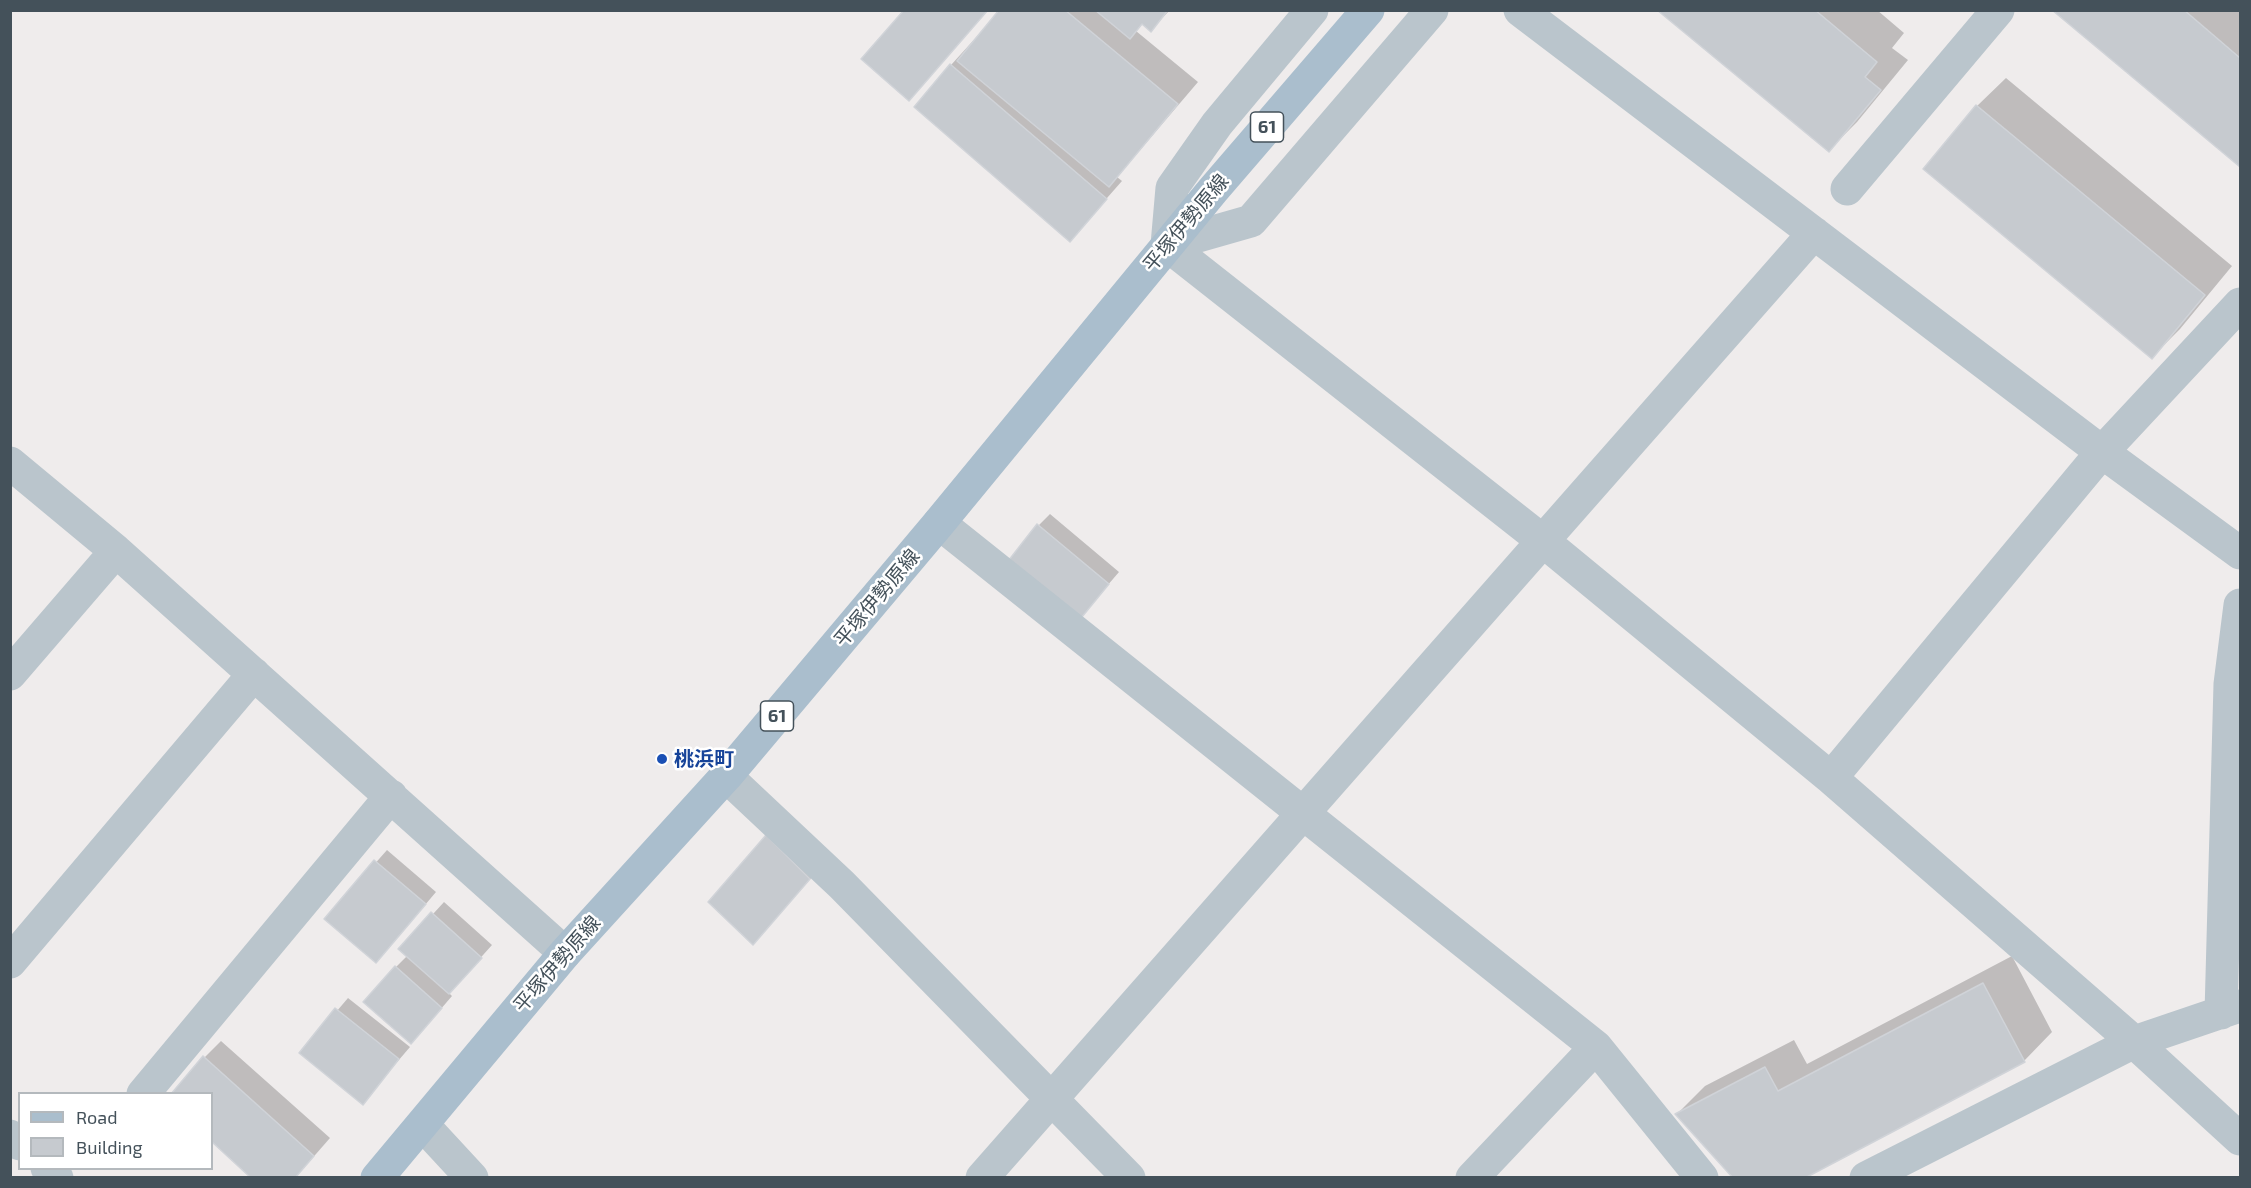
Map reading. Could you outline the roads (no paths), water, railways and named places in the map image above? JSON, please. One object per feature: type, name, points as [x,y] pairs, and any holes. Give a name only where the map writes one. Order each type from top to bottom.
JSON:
[{"type":"main road","name":"平塚伊勢原線","points":[[377,1178],[564,953],[726,776],[939,523],[1167,245],[1368,10]]},
{"type":"street","points":[[1167,245],[1172,188],[1217,124],[1312,10]]},
{"type":"street","points":[[1167,245],[1251,221],[1432,10]]},
{"type":"street","points":[[1520,10],[2102,452],[2241,553]]},
{"type":"street","points":[[1847,189],[1998,10]]},
{"type":"street","points":[[982,1178],[1814,232]]},
{"type":"street","points":[[1167,245],[1543,541],[1831,778],[2134,1042],[2241,1139]]},
{"type":"street","points":[[1831,778],[2102,452],[2241,304]]},
{"type":"street","points":[[10,463],[116,551],[564,953]]},
{"type":"street","points":[[939,523],[1596,1047],[1702,1178]]},
{"type":"street","points":[[10,674],[116,551]]},
{"type":"street","points":[[1866,1178],[2134,1042],[2231,1010],[2229,684],[2241,605]]},
{"type":"street","points":[[10,962],[254,674]]},
{"type":"street","points":[[726,776],[842,885],[1129,1178]]},
{"type":"street","points":[[145,1092],[391,796]]},
{"type":"street","points":[[1472,1178],[1596,1047]]},
{"type":"street","points":[[423,1125],[472,1178]]},
{"type":"place","name":"桃浜町","points":[[662,759]]}]
